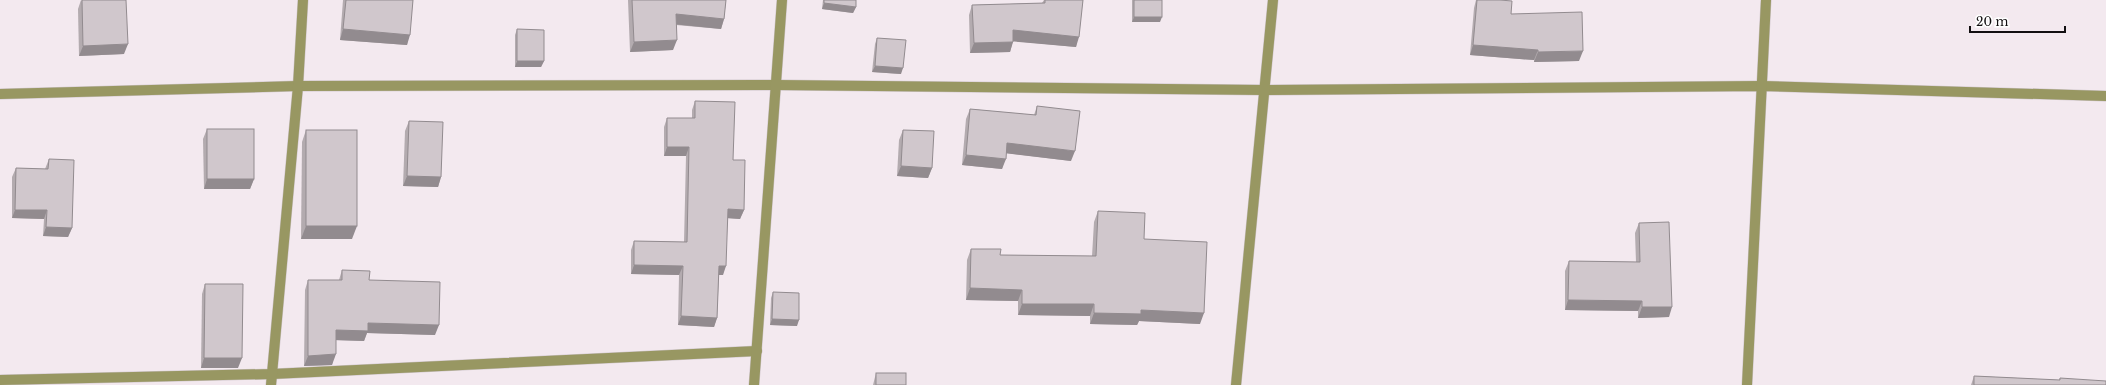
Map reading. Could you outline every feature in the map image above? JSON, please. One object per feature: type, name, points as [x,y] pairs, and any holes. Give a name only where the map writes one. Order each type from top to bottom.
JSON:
[{"type":"street","points":[[271,385],[298,86],[303,0]]},
{"type":"street","points":[[754,385],[782,0]]},
{"type":"street","points":[[1236,385],[1273,0]]},
{"type":"street","points":[[1747,385],[1766,0]]},
{"type":"street","points":[[0,94],[298,86],[776,85],[1264,90],[1762,86],[2106,96]]},
{"type":"street","points":[[0,380],[272,374],[757,351]]},
{"type":"building","points":[[82,0],[126,0],[128,44],[83,46]]},
{"type":"building","points":[[346,0],[413,0],[410,35],[343,29]]},
{"type":"building","points":[[632,0],[726,0],[724,19],[676,14],[677,40],[634,42]]},
{"type":"building","points":[[824,0],[856,0],[856,7],[824,3]]},
{"type":"building","points":[[1045,0],[1083,0],[1079,37],[1013,30],[1013,42],[974,43],[972,5],[1045,3]]},
{"type":"building","points":[[1134,0],[1162,0],[1162,17],[1134,17]]},
{"type":"building","points":[[1477,0],[1512,1],[1511,14],[1582,12],[1583,51],[1538,52],[1538,50],[1473,45]]},
{"type":"building","points":[[517,29],[544,30],[544,61],[517,61]]},
{"type":"building","points":[[877,38],[906,40],[903,68],[875,66]]},
{"type":"building","points":[[695,101],[735,102],[733,160],[745,160],[744,210],[728,209],[726,266],[719,266],[717,318],[681,316],[683,266],[634,265],[634,241],[687,242],[689,147],[667,147],[667,118],[695,118]]},
{"type":"building","points":[[1037,106],[1080,111],[1075,151],[1007,143],[1006,159],[966,155],[970,109],[1036,115]]},
{"type":"building","points":[[409,121],[443,122],[441,177],[407,176]]},
{"type":"building","points":[[207,129],[254,129],[254,179],[207,179]]},
{"type":"building","points":[[306,130],[357,130],[357,226],[306,226]]},
{"type":"building","points":[[903,130],[934,131],[932,168],[901,166]]},
{"type":"building","points":[[49,159],[74,160],[72,228],[46,227],[47,210],[15,210],[16,168],[48,169]]},
{"type":"building","points":[[1098,211],[1145,213],[1144,239],[1207,242],[1204,313],[1141,310],[1141,314],[1094,313],[1094,304],[1022,304],[1022,290],[970,288],[971,249],[1001,249],[1000,255],[1096,256]]},
{"type":"building","points":[[1669,222],[1672,307],[1642,307],[1642,301],[1568,300],[1569,261],[1640,262],[1639,223]]},
{"type":"building","points":[[342,270],[370,271],[369,280],[440,282],[439,325],[368,323],[368,331],[336,330],[336,354],[308,356],[308,280],[342,280]]},
{"type":"building","points":[[205,284],[243,284],[242,358],[204,358]]},
{"type":"building","points":[[773,292],[799,293],[799,320],[772,319]]},
{"type":"building","points":[[876,373],[906,373],[906,385],[876,385]]},
{"type":"building","points":[[1974,376],[2060,380],[2060,378],[2106,381],[2106,385],[1974,385]]}]
